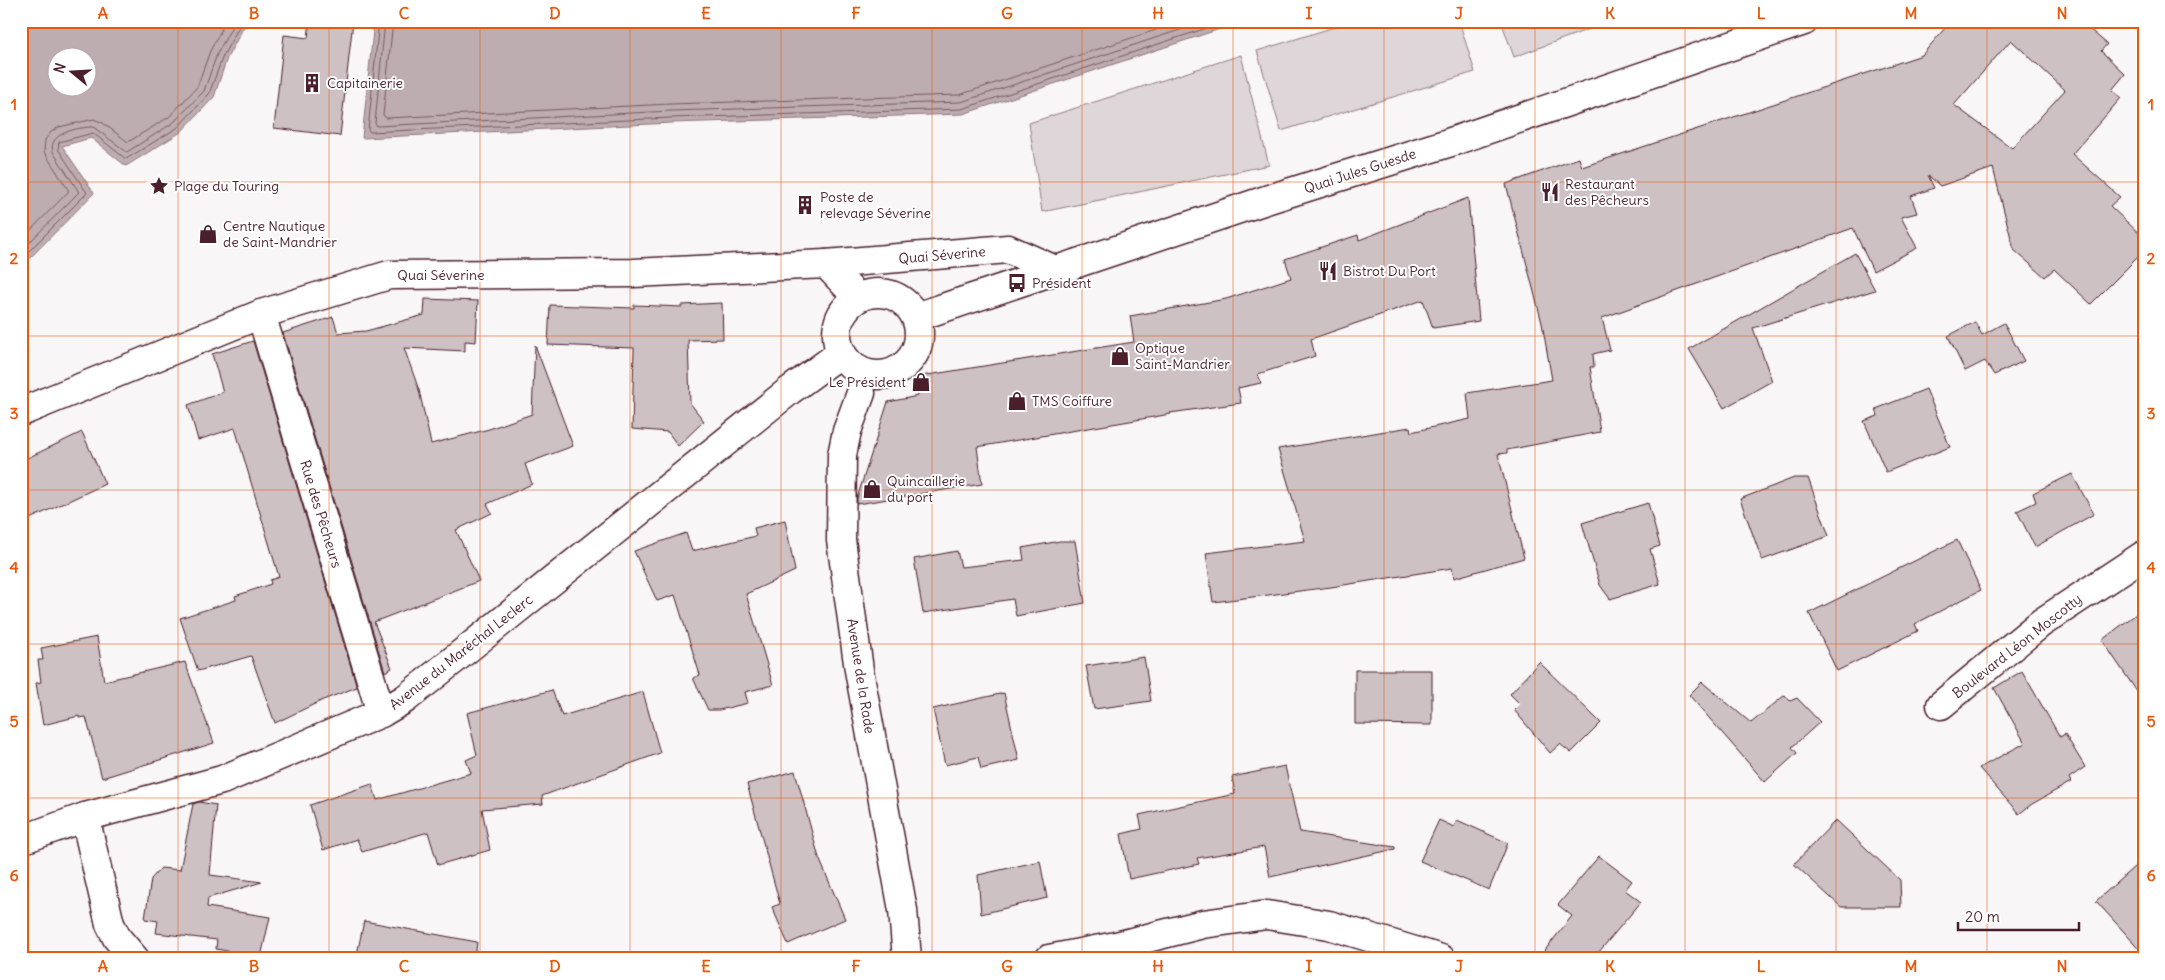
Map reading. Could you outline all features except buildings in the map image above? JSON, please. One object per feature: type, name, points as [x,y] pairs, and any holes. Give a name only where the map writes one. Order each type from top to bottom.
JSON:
[{"type":"street","name":"Quai Jules Guesde","points":[[916,317],[1448,143],[1804,21]]},
{"type":"street","name":"Quai Séverine","points":[[21,412],[261,314],[389,275],[633,273],[826,264],[1008,249],[1055,270]]},
{"type":"street","points":[[826,264],[857,297]]},
{"type":"street","points":[[870,293],[884,293],[897,297],[908,305],[916,317],[919,330],[918,343],[913,355],[905,365],[894,372],[881,375],[868,374],[852,366],[841,353],[836,341],[836,328],[844,311],[857,297],[870,293]]},
{"type":"street","name":"Rue des Pêcheurs","points":[[261,314],[381,713]]},
{"type":"street","name":"Avenue du Maréchal Leclerc","points":[[21,840],[85,817],[222,780],[381,713],[405,698],[781,397],[841,353]]},
{"type":"street","name":"Avenue de la Rade","points":[[860,393],[842,455],[841,540],[859,670],[903,910],[907,959]]},
{"type":"street","name":"Boulevard Léon Moscotty","points":[[1941,705],[2041,623],[2144,555]]},
{"type":"street","points":[[85,817],[110,924],[117,938],[135,959]]},
{"type":"street","points":[[1049,959],[1116,946],[1202,924],[1267,915],[1329,925],[1441,959]]},
{"type":"shaded area","points":[[1354,21],[1459,21],[1475,72],[1281,131],[1257,51]]},
{"type":"shaded area","points":[[1501,21],[1611,21],[1514,57]]},
{"type":"shaded area","points":[[1241,55],[1269,165],[1042,212],[1029,123]]},
{"type":"water","points":[[21,21],[247,21],[227,58],[214,97],[181,132],[126,166],[91,138],[62,146],[94,193],[21,267]]},
{"type":"water","points":[[374,21],[1244,21],[963,114],[671,123],[362,138]]},
{"type":"place","name":"Capitainerie","points":[[312,83]]},
{"type":"place","name":"Plage du Touring","points":[[159,186]]},
{"type":"place","name":"Restaurant des Pêcheurs","points":[[1550,192]]},
{"type":"place","name":"Poste de relevage Séverine","points":[[805,205]]},
{"type":"place","name":"Centre Nautique de Saint-Mandrier","points":[[208,234]]},
{"type":"place","name":"Bistrot Du Port","points":[[1328,271]]},
{"type":"place","name":"Président","points":[[1017,283]]},
{"type":"place","name":"Optique Saint-Mandrier","points":[[1120,356]]},
{"type":"place","name":"Le Président","points":[[921,382]]},
{"type":"place","name":"TMS Coiffure","points":[[1017,401]]},
{"type":"place","name":"Quincaillerie du port","points":[[872,489]]}]
